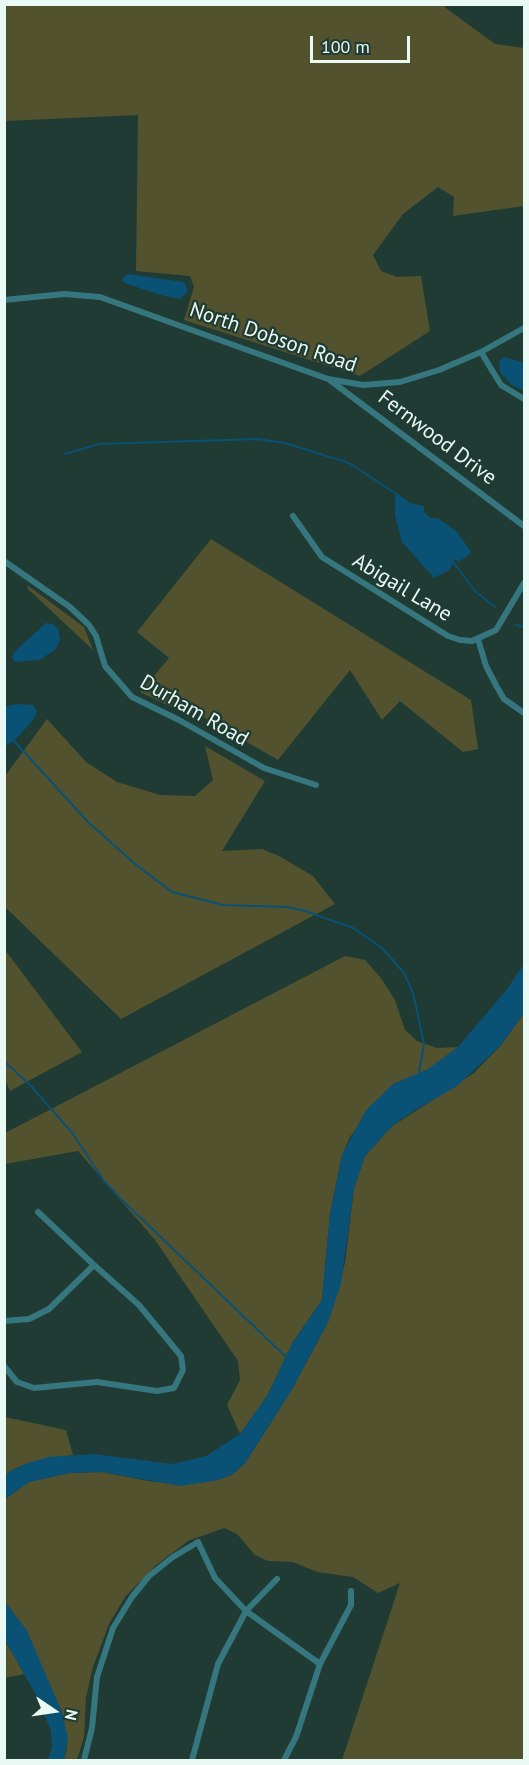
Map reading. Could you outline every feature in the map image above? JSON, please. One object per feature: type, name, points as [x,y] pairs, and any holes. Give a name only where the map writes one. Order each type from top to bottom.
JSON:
[{"type":"street","name":"North Dobson Road","points":[[4,300],[64,294],[100,297],[328,378],[363,385],[400,382],[459,363],[525,328]]},
{"type":"street","points":[[482,352],[501,385],[525,399]]},
{"type":"street","name":"Fernwood Drive","points":[[328,378],[525,525]]},
{"type":"street","name":"Abigail Lane","points":[[293,516],[318,553],[336,567],[448,636],[460,640],[478,639]]},
{"type":"street","name":"Durham Road","points":[[4,561],[70,607],[89,625],[96,636],[105,666],[132,697],[179,720],[255,764],[316,785]]},
{"type":"street","points":[[525,582],[496,630],[478,639],[486,666],[504,699],[525,713]]},
{"type":"street","points":[[4,1366],[17,1382],[34,1388],[97,1383],[161,1391],[174,1388],[183,1370],[177,1351],[140,1305],[38,1212]]},
{"type":"street","points":[[4,1321],[29,1319],[49,1309],[94,1265]]},
{"type":"street","points":[[84,1761],[92,1728],[97,1677],[112,1628],[149,1576],[173,1557],[198,1542],[215,1578],[246,1611],[320,1664]]},
{"type":"street","points":[[192,1761],[218,1664],[246,1611],[277,1579]]},
{"type":"street","points":[[284,1761],[296,1737],[320,1664],[351,1605],[351,1591]]},
{"type":"shaded area","points":[[5,4],[442,5],[495,44],[524,48],[524,206],[453,216],[454,197],[438,187],[403,214],[373,255],[381,271],[397,277],[421,276],[430,331],[360,376],[184,320],[194,287],[190,276],[136,271],[138,115],[5,121]]},
{"type":"shaded area","points":[[211,539],[471,700],[478,749],[463,752],[400,701],[382,720],[350,670],[278,760],[200,715],[190,716],[140,692],[169,658],[137,632]]},
{"type":"shaded area","points":[[27,585],[84,627],[93,650],[28,589]]},
{"type":"shaded area","points":[[47,719],[86,762],[117,782],[160,795],[195,796],[213,780],[205,746],[265,781],[222,851],[262,849],[279,856],[313,876],[335,904],[121,1019],[5,907],[5,776]]},
{"type":"shaded area","points":[[5,950],[82,1052],[10,1091],[4,1077]]},
{"type":"shaded area","points":[[345,956],[365,960],[381,978],[395,1000],[405,1030],[417,1041],[437,1048],[458,1047],[428,1070],[393,1084],[350,1137],[342,1155],[330,1214],[322,1300],[293,1342],[267,1396],[240,1434],[227,1405],[240,1380],[238,1361],[155,1240],[78,1151],[5,1164],[5,1133]]},
{"type":"shaded area","points":[[524,1013],[524,1760],[342,1760],[400,1583],[378,1593],[353,1577],[317,1572],[293,1562],[268,1561],[255,1555],[237,1534],[224,1528],[188,1541],[155,1566],[125,1597],[109,1624],[93,1667],[86,1697],[84,1737],[77,1760],[64,1760],[67,1747],[39,1663],[27,1631],[5,1602],[5,1499],[29,1482],[69,1473],[102,1472],[154,1482],[218,1480],[233,1474],[245,1463],[291,1391],[328,1322],[345,1263],[354,1188],[365,1156],[391,1127],[474,1073],[501,1045]]},
{"type":"shaded area","points":[[5,1417],[66,1430],[73,1455],[28,1463],[10,1471],[5,1476]]},
{"type":"shaded area","points":[[4,1640],[12,1652],[24,1674],[5,1678]]},
{"type":"water","points":[[128,274],[184,282],[188,291],[180,299],[164,296],[124,283],[122,279]]},
{"type":"water","points":[[505,357],[524,363],[524,391],[512,385],[500,372],[499,361]]},
{"type":"water","points":[[398,494],[410,503],[424,506],[424,512],[431,518],[438,518],[457,532],[470,550],[470,554],[459,562],[455,559],[449,570],[434,578],[402,542],[395,516],[395,495]]},
{"type":"water","points":[[46,623],[53,624],[58,629],[60,640],[55,650],[39,660],[15,662],[12,657],[17,649]]},
{"type":"water","points":[[33,705],[37,711],[34,719],[14,741],[5,746],[5,706]]},
{"type":"water","points":[[524,964],[524,1013],[501,1045],[457,1086],[391,1127],[365,1156],[354,1188],[341,1284],[328,1322],[291,1391],[245,1463],[233,1474],[218,1480],[181,1486],[102,1472],[69,1473],[29,1482],[5,1499],[5,1476],[10,1471],[49,1457],[94,1454],[173,1464],[206,1456],[240,1434],[267,1396],[293,1342],[322,1300],[330,1214],[342,1155],[366,1110],[393,1084],[428,1069],[458,1047],[507,989]]},
{"type":"water","points":[[5,1602],[27,1631],[62,1712],[68,1738],[64,1760],[48,1760],[52,1747],[51,1731],[36,1695],[5,1640]]},
{"type":"waterway","points":[[65,454],[99,444],[257,439],[285,443],[349,463],[398,495]]},
{"type":"waterway","points":[[453,562],[475,591],[495,607]]},
{"type":"waterway","points":[[516,625],[524,627]]},
{"type":"waterway","points":[[14,741],[88,822],[135,864],[172,892],[223,905],[287,907],[305,911],[353,928],[382,948],[404,973],[413,993],[424,1044],[419,1072]]},
{"type":"waterway","points":[[4,1061],[31,1086],[73,1134],[104,1181],[122,1200],[285,1356]]}]
